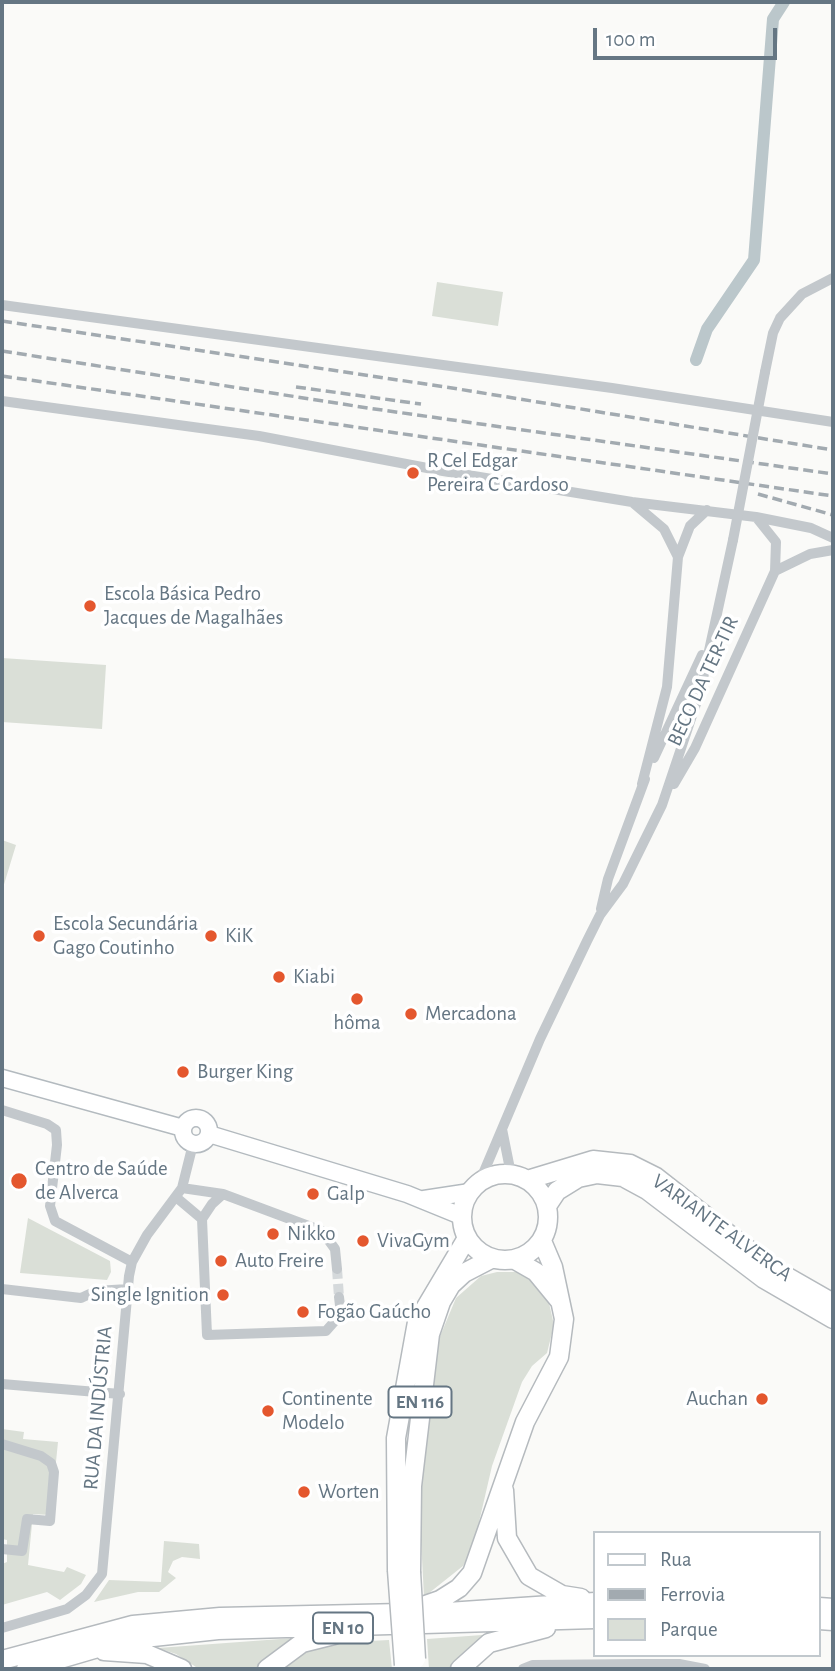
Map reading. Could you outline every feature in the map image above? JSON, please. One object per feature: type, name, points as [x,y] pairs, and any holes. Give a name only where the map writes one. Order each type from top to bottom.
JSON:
[{"type":"main road","points":[[2,1078],[183,1128]]},
{"type":"main road","points":[[201,1119],[207,1125],[209,1134],[201,1143],[193,1144],[186,1140],[183,1128],[188,1121],[201,1119]]},
{"type":"main road","points":[[209,1134],[423,1199],[461,1216]]},
{"type":"main road","name":"VARIANTE ALVERCA","points":[[519,1177],[593,1160],[630,1164],[656,1177],[772,1268],[833,1303]]},
{"type":"main road","points":[[423,1199],[475,1187],[500,1174],[519,1177],[536,1187],[547,1206],[549,1218],[542,1241],[526,1256],[515,1260],[491,1259],[478,1251],[467,1238],[461,1216],[475,1187]]},
{"type":"main road","name":"VARIANTE ALVERCA","points":[[547,1206],[557,1191],[578,1178],[597,1174],[623,1177],[647,1190],[764,1279],[833,1319]]},
{"type":"main road","name":"EN 116","points":[[410,1667],[396,1438],[417,1322],[467,1238]]},
{"type":"main road","points":[[267,1669],[302,1643],[366,1620],[422,1606],[459,1588],[472,1573],[525,1422],[559,1357],[564,1319],[553,1267],[542,1241]]},
{"type":"main road","name":"EN 116","points":[[404,1571],[430,1334],[441,1302],[451,1285],[464,1273],[491,1259]]},
{"type":"main road","points":[[515,1260],[536,1272],[559,1300]]},
{"type":"main road","points":[[503,1480],[507,1538],[529,1576],[562,1595],[594,1602]]},
{"type":"main road","name":"EN 10","points":[[26,1669],[125,1640],[218,1630],[561,1607],[594,1602]]},
{"type":"main road","name":"EN 10","points":[[2,1660],[133,1625],[220,1616],[366,1620],[586,1619]]},
{"type":"main road","points":[[460,1669],[489,1643],[586,1619]]},
{"type":"main road","points":[[93,1651],[147,1654],[182,1669]]},
{"type":"street","points":[[475,1187],[540,1039],[600,915],[623,884],[662,805],[700,692],[773,333],[780,318],[802,294],[833,278]]},
{"type":"street","points":[[2,305],[612,388],[833,422]]},
{"type":"street","points":[[2,401],[259,436],[443,471],[632,502],[756,517],[811,528],[833,538]]},
{"type":"street","points":[[632,502],[664,529],[678,557]]},
{"type":"street","points":[[600,915],[608,879],[642,784],[667,687],[678,557],[690,526],[707,510]]},
{"type":"street","name":"BECO DA TER-TIR","points":[[662,805],[695,748],[775,571],[776,542],[756,517]]},
{"type":"street","points":[[775,571],[810,554],[833,550]]},
{"type":"street","points":[[642,784],[709,640]]},
{"type":"street","points":[[2,1111],[47,1124],[58,1135],[50,1206],[53,1218],[60,1225],[132,1262]]},
{"type":"street","points":[[501,1128],[519,1177]]},
{"type":"street","name":"RUA DA INDÚSTRIA","points":[[2,1628],[67,1609],[86,1595],[102,1573],[132,1262],[147,1235],[179,1193],[193,1144]]},
{"type":"street","points":[[179,1193],[223,1194],[322,1231],[335,1249],[337,1269]]},
{"type":"street","points":[[179,1193],[202,1219]]},
{"type":"street","points":[[223,1194],[202,1219],[207,1335],[326,1331],[341,1314],[339,1297]]},
{"type":"street","points":[[2,1289],[81,1298],[96,1291],[128,1289]]},
{"type":"street","points":[[2,1384],[120,1394]]},
{"type":"street","points":[[2,1444],[41,1456],[51,1463],[54,1472],[50,1521],[27,1519],[22,1551],[2,1549]]},
{"type":"street","points":[[523,1669],[533,1665],[613,1667],[679,1664],[705,1669]]},
{"type":"green space","points":[[437,282],[503,292],[498,326],[432,316]]},
{"type":"green space","points":[[2,658],[106,665],[102,729],[2,722]]},
{"type":"green space","points":[[2,840],[16,845],[2,891]]},
{"type":"green space","points":[[28,1218],[110,1261],[111,1272],[107,1280],[20,1273]]},
{"type":"green space","points":[[497,1272],[521,1272],[538,1286],[549,1303],[554,1325],[547,1353],[532,1366],[522,1382],[492,1466],[473,1548],[463,1566],[424,1597],[418,1481],[436,1346],[456,1298],[481,1276]]},
{"type":"green space","points":[[2,1429],[24,1432],[23,1439],[58,1442],[50,1521],[50,1515],[33,1514],[28,1565],[64,1572],[67,1567],[86,1575],[81,1584],[60,1600],[47,1592],[2,1605],[2,1564],[7,1562],[7,1540],[2,1539]]},
{"type":"green space","points":[[164,1541],[199,1544],[200,1559],[182,1557],[173,1561],[168,1572],[176,1578],[159,1592],[138,1592],[94,1602],[109,1580],[161,1582]]},
{"type":"green space","points":[[496,1634],[452,1669],[429,1669],[427,1639]]},
{"type":"green space","points":[[294,1638],[265,1658],[256,1669],[199,1669],[176,1654],[158,1648]]},
{"type":"green space","points":[[389,1640],[392,1669],[277,1669],[303,1652],[328,1643]]},
{"type":"waterway","points":[[696,360],[707,329],[754,260],[773,19],[784,2]]},
{"type":"tunnel","points":[[337,1269],[339,1297]]},
{"type":"railway","points":[[2,321],[452,388],[833,450]]},
{"type":"railway","points":[[2,351],[368,408],[833,474]]},
{"type":"railway","points":[[2,376],[833,496]]},
{"type":"railway","points":[[296,387],[421,404]]},
{"type":"railway","points":[[758,494],[833,515]]},
{"type":"place","name":"R Cel Edgar Pereira C Cardoso","points":[[413,473]]},
{"type":"place","name":"Escola Básica Pedro Jacques de Magalhães","points":[[90,606]]},
{"type":"place","name":"Escola Secundária Gago Coutinho","points":[[39,936]]},
{"type":"place","name":"KiK","points":[[211,936]]},
{"type":"place","name":"Kiabi","points":[[279,977]]},
{"type":"place","name":"hôma","points":[[357,999]]},
{"type":"place","name":"Mercadona","points":[[411,1014]]},
{"type":"place","name":"Burger King","points":[[183,1072]]},
{"type":"place","name":"Centro de Saúde de Alverca","points":[[19,1181]]},
{"type":"place","name":"Galp","points":[[313,1194]]},
{"type":"place","name":"Nikko","points":[[273,1234]]},
{"type":"place","name":"VivaGym","points":[[363,1241]]},
{"type":"place","name":"Auto Freire","points":[[221,1261]]},
{"type":"place","name":"Single Ignition","points":[[223,1295]]},
{"type":"place","name":"Fogão Gaúcho","points":[[303,1312]]},
{"type":"place","name":"Auchan","points":[[762,1399]]},
{"type":"place","name":"Continente Modelo","points":[[268,1411]]},
{"type":"place","name":"Worten","points":[[304,1492]]}]
